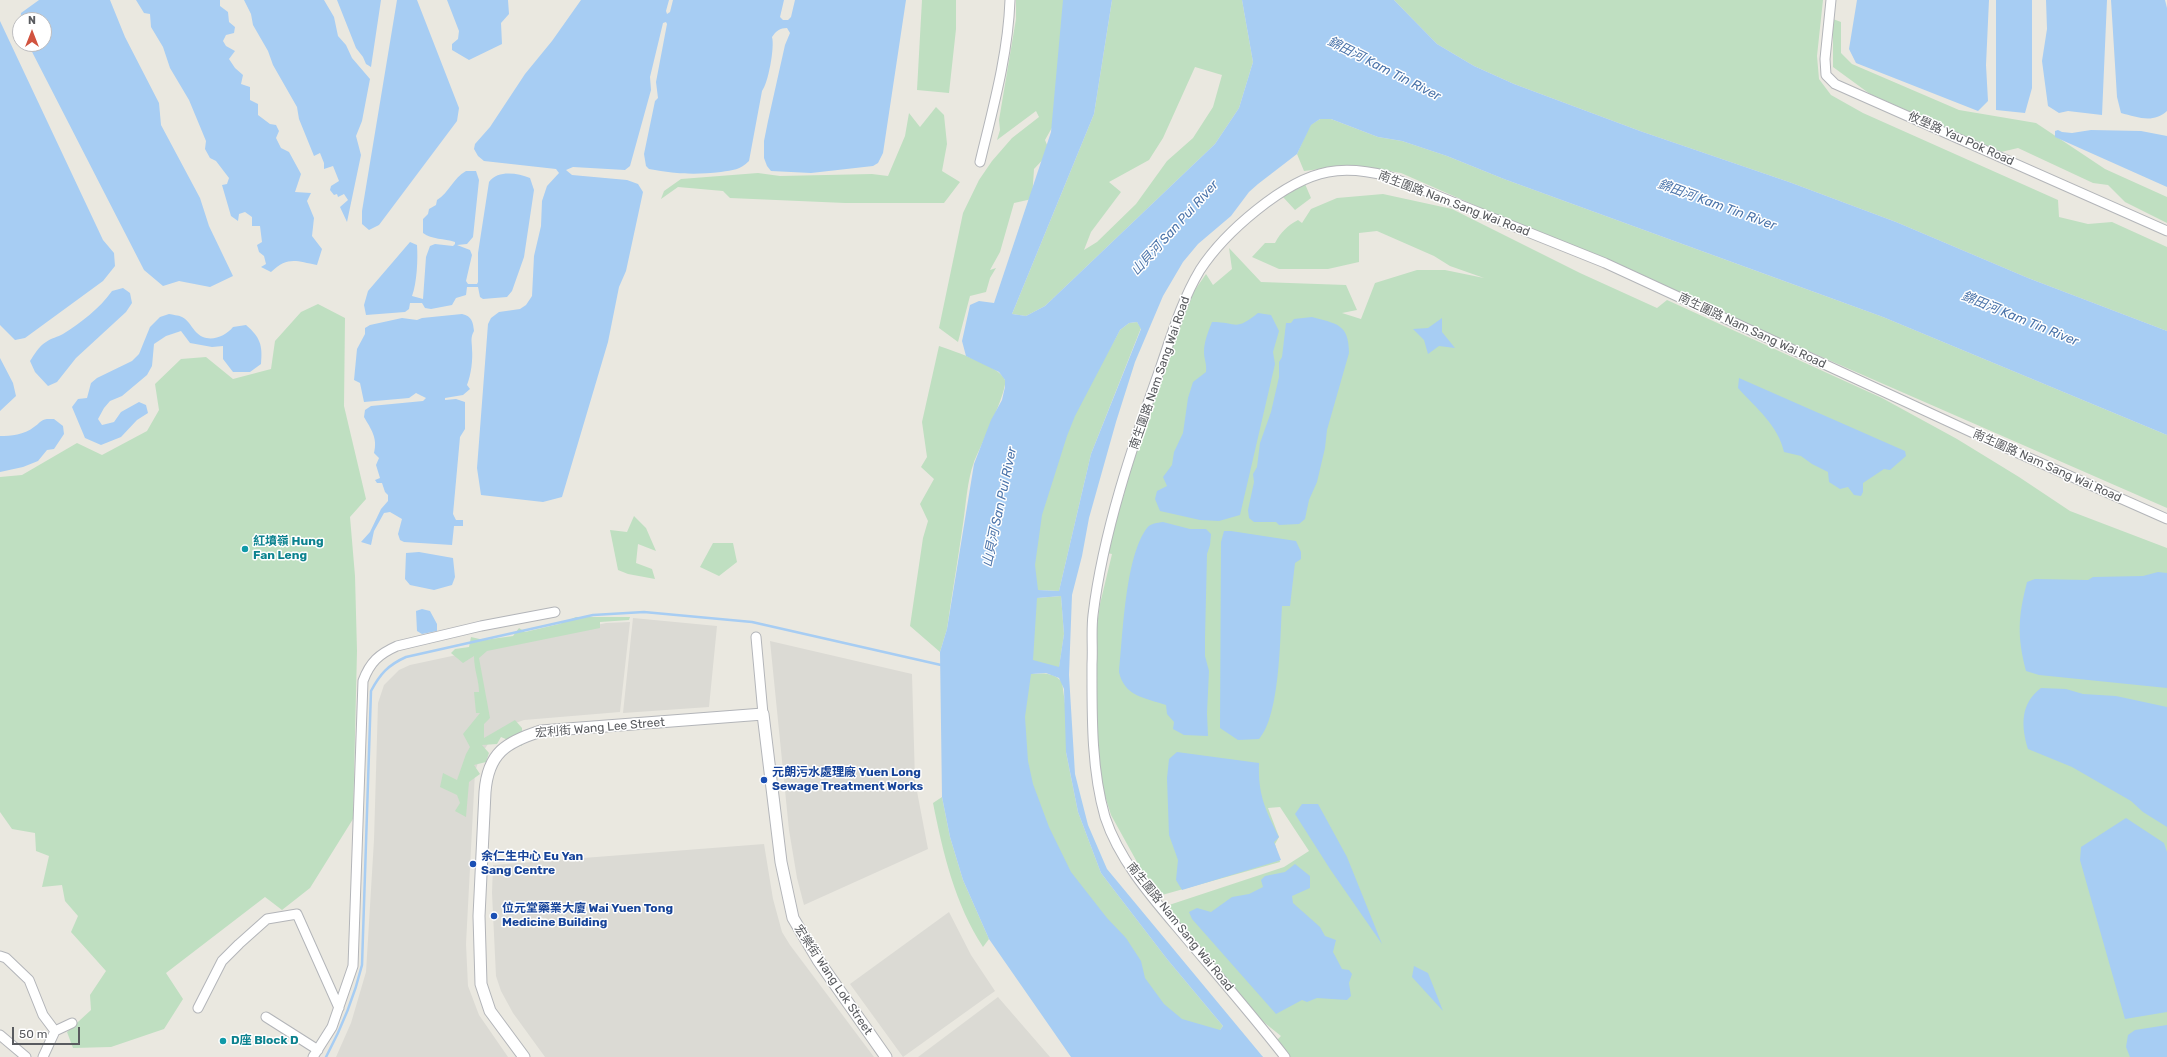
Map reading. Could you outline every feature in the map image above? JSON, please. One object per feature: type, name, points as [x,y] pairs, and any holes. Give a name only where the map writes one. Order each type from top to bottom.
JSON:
[{"type":"street","points":[[980,162],[1000,82],[1010,18],[1010,0]]},
{"type":"street","name":"攸壆路 Yau Pok Road","points":[[1831,0],[1826,75],[1835,84],[2167,231]]},
{"type":"street","name":"南生圍路 Nam Sang Wai Road","points":[[1285,1057],[1161,908],[1120,850],[1106,819],[1102,805],[1097,770],[1092,706],[1093,616],[1107,541],[1139,428],[1186,296],[1202,268],[1231,234],[1260,208],[1290,186],[1328,172],[1369,171],[1388,176],[1605,264],[1984,438],[2167,519]]},
{"type":"street","points":[[266,1017],[315,1053],[332,1027],[353,966],[355,949],[363,681],[370,664],[384,652],[397,646],[481,626],[555,612]]},
{"type":"street","name":"宏樂街 Wang Lok Street","points":[[756,637],[763,714],[781,862],[793,918],[818,960],[886,1057]]},
{"type":"street","name":"宏利街 Wang Lee Street","points":[[524,1057],[490,1011],[481,984],[480,916],[484,792],[486,778],[491,764],[510,742],[541,731],[763,714]]},
{"type":"street","points":[[198,1008],[222,961],[239,944],[267,918],[297,914],[339,1008]]},
{"type":"street","points":[[0,956],[6,958],[29,980],[43,1015],[55,1031]]},
{"type":"street","points":[[43,1057],[55,1031],[72,1023]]},
{"type":"street","points":[[0,1035],[26,1057]]},
{"type":"shaded area","points":[[633,618],[717,626],[709,707],[623,713]]},
{"type":"shaded area","points":[[630,622],[620,712],[524,720],[510,725],[488,744],[480,756],[475,772],[466,944],[468,986],[479,1015],[508,1057],[336,1057],[351,1023],[366,972],[374,840],[378,703],[384,685],[399,670],[410,665],[606,623]]},
{"type":"shaded area","points":[[770,641],[912,674],[915,781],[928,849],[804,905],[797,878],[789,830]]},
{"type":"shaded area","points":[[764,844],[773,899],[782,932],[790,945],[874,1057],[545,1057],[513,1013],[501,991],[496,976],[492,893],[493,865]]},
{"type":"shaded area","points":[[949,912],[971,955],[995,991],[903,1057],[850,984]]},
{"type":"shaded area","points":[[998,997],[1050,1057],[918,1057]]},
{"type":"green space","points":[[922,0],[956,0],[956,29],[949,93],[917,90]]},
{"type":"green space","points":[[1016,0],[1068,0],[1058,117],[1045,140],[1050,152],[1034,169],[1032,199],[1014,203],[1000,252],[990,270],[996,268],[990,278],[986,292],[970,296],[958,342],[939,328],[963,213],[979,180],[992,161],[1012,138],[1039,117],[1036,111],[997,140],[1000,130],[999,120],[1016,19]]},
{"type":"green space","points":[[1112,0],[1242,0],[1253,62],[1239,108],[1215,144],[1045,306],[1026,316],[1012,314],[1094,114]],"holes":[[[1195,67],[1222,75],[1213,107],[1193,138],[1167,161],[1136,204],[1097,242],[1084,250],[1091,232],[1121,192],[1109,182],[1149,160],[1163,138]]]},
{"type":"green space","points":[[1394,0],[1823,0],[1817,56],[1819,79],[1831,95],[1863,113],[2058,200],[2059,217],[2088,224],[2112,222],[2167,247],[2167,331],[2028,278],[1896,222],[1789,182],[1640,131],[1514,84],[1474,66],[1437,44]]},
{"type":"green space","points":[[1833,19],[1841,22],[1841,53],[1852,64],[1959,110],[2036,123],[2105,169],[2167,197],[2167,223],[2125,202],[2108,185],[2093,183],[2018,148],[2001,152],[1870,94],[1833,67]]},
{"type":"green space","points":[[936,107],[944,115],[947,144],[942,171],[960,182],[944,203],[845,203],[730,198],[723,191],[678,187],[661,199],[664,191],[681,179],[758,173],[780,176],[872,174],[888,176],[905,136],[909,113],[920,127]]},
{"type":"green space","points":[[1320,119],[1331,119],[1378,137],[1402,141],[1447,156],[1504,179],[1883,317],[2167,435],[2167,508],[1401,173],[1353,165],[1304,171],[1297,154],[1310,125]]},
{"type":"green space","points":[[1305,184],[1311,198],[1295,210],[1283,197]]},
{"type":"green space","points":[[1383,194],[1452,209],[1580,273],[1657,308],[1667,300],[1882,398],[1957,439],[2019,477],[2070,511],[2167,548],[2167,1057],[1285,1057],[1274,1043],[1281,1036],[1261,1020],[1170,918],[1166,906],[1284,867],[1309,851],[1280,807],[1268,808],[1279,837],[1275,844],[1280,862],[1162,895],[1142,871],[1111,815],[1097,770],[1093,654],[1100,604],[1112,554],[1102,552],[1124,495],[1135,429],[1188,300],[1206,274],[1213,285],[1232,269],[1229,248],[1261,282],[1346,285],[1357,310],[1342,313],[1361,319],[1375,283],[1417,270],[1445,270],[1484,278],[1450,266],[1434,256],[1377,231],[1359,233],[1359,262],[1328,269],[1279,269],[1252,257],[1265,243],[1275,243],[1282,232],[1298,220],[1302,223],[1311,209],[1337,198]]},
{"type":"green space","points":[[318,304],[345,318],[344,406],[366,499],[350,517],[355,576],[357,651],[353,819],[310,888],[282,910],[265,897],[166,973],[183,999],[164,1029],[111,1047],[73,1048],[67,1032],[91,1010],[90,995],[106,971],[71,932],[78,916],[65,901],[62,885],[42,887],[49,856],[36,851],[35,833],[12,829],[0,812],[0,477],[22,475],[77,443],[102,455],[147,431],[159,410],[155,384],[181,359],[206,357],[233,379],[271,369],[275,341],[301,312]]},
{"type":"green space","points":[[1137,322],[1141,328],[1091,454],[1059,591],[1038,590],[1037,598],[1061,596],[1064,634],[1059,668],[1048,665],[1032,674],[1044,673],[1052,675],[1062,682],[1066,711],[1066,752],[1078,812],[1101,873],[1167,959],[1223,1026],[1220,1030],[1263,1057],[1160,1057],[1060,955],[992,670],[1039,476],[1120,330],[1129,323]]},
{"type":"green space","points":[[939,346],[986,364],[995,369],[1005,380],[1005,386],[998,407],[974,462],[970,477],[947,629],[940,652],[910,626],[923,538],[928,521],[920,504],[934,479],[921,467],[927,457],[922,422]]},
{"type":"green space","points":[[634,516],[646,528],[656,551],[638,544],[636,563],[652,569],[655,579],[628,574],[618,570],[610,530],[627,532]]},
{"type":"green space","points":[[713,543],[733,543],[737,562],[719,576],[700,567]]},
{"type":"green space","points":[[576,617],[630,617],[629,620],[600,622],[600,628],[487,651],[479,658],[490,718],[484,724],[484,738],[515,720],[522,728],[522,746],[501,737],[497,744],[482,745],[489,753],[486,762],[474,765],[480,774],[469,782],[466,817],[455,811],[460,803],[457,795],[440,787],[443,773],[457,780],[470,747],[463,734],[480,713],[476,713],[474,692],[479,692],[474,656],[463,663],[451,653],[455,649],[469,647],[471,637],[484,640],[513,636],[519,628],[525,632],[559,624]]},
{"type":"green space","points":[[942,797],[950,837],[963,880],[989,939],[983,947],[973,931],[951,878],[933,803]]},
{"type":"water","points":[[39,0],[110,0],[125,37],[159,103],[161,125],[200,198],[209,226],[233,276],[210,287],[179,281],[163,286],[144,270],[32,52],[52,52],[52,12],[22,12]]},
{"type":"water","points":[[136,0],[220,0],[220,6],[228,12],[229,22],[235,27],[234,33],[226,35],[223,41],[226,46],[235,51],[229,59],[235,68],[243,75],[241,84],[250,87],[250,100],[258,104],[258,115],[270,124],[276,125],[279,131],[276,138],[281,148],[289,152],[301,174],[295,192],[311,193],[307,201],[314,218],[312,236],[322,249],[317,265],[292,261],[282,264],[271,272],[261,267],[266,264],[264,256],[259,252],[257,245],[262,242],[260,226],[252,226],[252,217],[245,212],[239,214],[238,221],[231,216],[222,185],[227,184],[229,178],[216,161],[210,158],[205,149],[206,141],[189,100],[170,68],[163,47],[151,27],[150,14],[144,13]]},
{"type":"water","points":[[244,0],[324,0],[334,17],[338,36],[346,45],[352,58],[370,79],[362,121],[356,136],[361,155],[347,222],[340,207],[348,200],[344,194],[338,197],[337,194],[334,195],[330,190],[331,186],[339,181],[333,166],[324,169],[324,163],[320,153],[314,156],[299,119],[297,107],[273,65],[268,51],[253,25],[251,14]]},
{"type":"water","points":[[337,0],[381,0],[371,67],[366,64],[356,48]]},
{"type":"water","points":[[397,0],[417,0],[459,108],[457,121],[379,225],[369,230],[362,224],[362,211]]},
{"type":"water","points":[[447,0],[508,0],[509,14],[501,23],[502,44],[469,60],[452,50],[452,44],[458,39],[459,31]]},
{"type":"water","points":[[581,0],[669,0],[666,11],[667,14],[670,12],[673,0],[784,0],[780,17],[783,20],[788,20],[791,17],[795,0],[906,0],[883,153],[878,163],[873,166],[811,173],[771,171],[767,166],[764,158],[764,141],[785,45],[790,33],[787,28],[785,28],[778,30],[772,37],[773,49],[767,81],[762,91],[749,161],[736,169],[711,173],[685,174],[649,169],[646,166],[644,154],[655,101],[658,98],[656,82],[667,24],[666,22],[663,23],[650,77],[651,90],[630,166],[625,170],[573,167],[566,170],[572,175],[627,180],[638,184],[643,192],[626,271],[619,287],[608,342],[562,497],[543,502],[481,495],[477,468],[488,324],[491,318],[499,312],[520,309],[526,305],[532,296],[534,256],[541,226],[542,201],[547,186],[559,173],[556,169],[484,161],[478,156],[474,149],[475,144],[490,127],[525,74],[552,41]]},
{"type":"water","points":[[1063,0],[1112,0],[1094,114],[1012,314],[1026,316],[1045,306],[1215,144],[1239,108],[1253,62],[1242,0],[1394,0],[1437,44],[1474,66],[1514,84],[1640,131],[1789,182],[1896,222],[2028,278],[2167,331],[2167,435],[1883,317],[1504,179],[1447,156],[1402,141],[1378,137],[1331,119],[1320,119],[1311,125],[1297,154],[1249,192],[1231,216],[1198,244],[1183,262],[1163,296],[1135,362],[1116,422],[1089,518],[1082,556],[1072,595],[1069,675],[1075,774],[1088,825],[1107,869],[1263,1057],[1071,1057],[989,939],[963,880],[950,837],[942,797],[940,652],[947,629],[974,464],[991,420],[1002,400],[1005,387],[1005,380],[999,372],[966,356],[962,341],[970,305],[979,301],[994,303],[1051,132]],"holes":[[[1137,322],[1141,329],[1091,454],[1059,591],[1038,590],[1035,565],[1042,515],[1067,436],[1075,416],[1120,330],[1129,323]],[[1061,596],[1064,634],[1059,667],[1033,660],[1037,598]],[[1046,673],[1059,678],[1064,689],[1066,752],[1078,812],[1101,873],[1167,959],[1223,1026],[1220,1030],[1182,1019],[1164,1004],[1145,978],[1141,961],[1126,938],[1107,918],[1071,872],[1049,827],[1033,784],[1028,761],[1025,717],[1031,674]]]},
{"type":"water","points":[[1857,0],[1989,0],[1986,65],[1988,101],[1978,111],[1856,63],[1849,49]]},
{"type":"water","points":[[1996,0],[2032,0],[2032,88],[2025,113],[1996,110]]},
{"type":"water","points":[[2046,0],[2107,0],[2102,115],[2068,111],[2059,113],[2048,106],[2042,61],[2047,29]]},
{"type":"water","points":[[2111,0],[2165,0],[2167,8],[2167,111],[2162,115],[2151,118],[2139,118],[2121,113],[2117,97]]},
{"type":"water","points":[[0,21],[12,47],[12,52],[15,52],[103,240],[114,253],[115,266],[103,281],[25,338],[15,340],[0,325]]},
{"type":"water","points":[[2058,130],[2072,133],[2091,130],[2141,131],[2167,136],[2167,187],[2055,137],[2055,131]]},
{"type":"water","points":[[466,171],[476,171],[479,180],[473,237],[467,244],[457,245],[470,250],[472,255],[466,281],[468,284],[477,284],[478,282],[478,253],[489,182],[493,178],[502,174],[514,174],[530,178],[534,190],[524,257],[512,291],[507,297],[483,299],[480,297],[478,287],[467,287],[466,295],[456,298],[452,305],[431,309],[425,308],[422,303],[410,303],[409,309],[405,312],[366,315],[364,305],[368,291],[410,242],[417,245],[416,278],[412,296],[423,299],[426,257],[430,246],[435,244],[453,246],[455,242],[430,237],[423,233],[423,219],[428,214],[429,209],[436,205],[437,200],[445,194]]},
{"type":"water","points":[[123,288],[130,293],[132,303],[126,312],[76,358],[57,382],[48,386],[35,372],[30,361],[37,351],[48,341],[63,334],[83,320],[102,304],[112,291]]},
{"type":"water","points":[[1258,313],[1271,315],[1279,331],[1273,352],[1275,364],[1240,515],[1219,521],[1200,520],[1160,511],[1155,499],[1157,491],[1167,486],[1163,477],[1172,465],[1174,452],[1183,433],[1188,398],[1193,382],[1206,372],[1204,348],[1206,337],[1212,322],[1236,325],[1250,319]]},
{"type":"water","points":[[169,314],[184,318],[199,335],[209,338],[220,337],[233,327],[246,325],[255,333],[260,342],[261,364],[250,372],[233,372],[223,359],[223,346],[212,347],[190,343],[181,331],[166,336],[154,344],[152,366],[147,375],[122,396],[110,401],[98,419],[102,425],[114,422],[121,412],[139,402],[146,405],[148,413],[137,420],[121,437],[101,445],[85,438],[72,407],[78,399],[87,398],[91,383],[97,378],[132,361],[139,354],[150,327],[160,317]]},
{"type":"water","points":[[462,314],[470,318],[474,331],[472,338],[470,377],[467,385],[470,389],[463,395],[445,398],[445,400],[456,399],[465,402],[465,429],[460,437],[453,514],[456,520],[463,520],[463,526],[454,526],[452,545],[404,542],[400,540],[398,534],[402,519],[390,512],[384,513],[374,531],[371,545],[361,542],[370,532],[381,509],[388,501],[388,495],[385,492],[382,483],[377,483],[375,480],[380,478],[376,465],[379,458],[374,453],[374,438],[364,417],[365,410],[371,406],[423,401],[426,398],[416,393],[409,398],[364,402],[360,383],[354,380],[357,349],[365,334],[365,328],[370,325],[402,318],[417,320],[422,318]]},
{"type":"water","points":[[1312,317],[1340,326],[1347,336],[1349,353],[1327,430],[1325,448],[1317,482],[1309,500],[1305,519],[1299,524],[1279,525],[1276,522],[1254,522],[1249,518],[1248,510],[1254,482],[1253,474],[1257,467],[1260,443],[1271,412],[1279,377],[1279,362],[1282,357],[1286,323],[1291,323],[1294,319]]},
{"type":"water","points":[[1442,318],[1442,332],[1455,348],[1439,346],[1428,354],[1424,340],[1413,329],[1428,328]]},
{"type":"water","points":[[0,358],[13,383],[16,396],[0,411]]},
{"type":"water","points":[[1739,378],[1905,451],[1906,456],[1890,470],[1884,469],[1863,483],[1863,492],[1861,496],[1854,495],[1848,487],[1840,489],[1829,482],[1828,472],[1812,464],[1801,456],[1784,452],[1777,433],[1772,425],[1738,388]]},
{"type":"water","points":[[54,419],[63,426],[64,434],[54,449],[47,450],[38,461],[23,467],[0,472],[0,436],[22,433],[30,430],[43,420]]},
{"type":"water","points":[[1163,522],[1190,529],[1206,529],[1211,534],[1207,554],[1205,638],[1205,656],[1209,671],[1207,713],[1208,736],[1184,735],[1173,729],[1174,722],[1167,714],[1166,705],[1136,695],[1126,686],[1119,672],[1126,597],[1134,558],[1140,541],[1147,528],[1152,524]]},
{"type":"water","points":[[1224,531],[1296,541],[1301,552],[1301,559],[1295,563],[1290,606],[1282,606],[1278,676],[1275,695],[1266,728],[1259,739],[1238,740],[1220,728],[1221,542]]},
{"type":"water","points":[[419,552],[453,558],[455,577],[452,585],[434,590],[410,585],[405,579],[406,553]]},
{"type":"water","points":[[2158,572],[2167,573],[2167,688],[2039,675],[2026,671],[2021,647],[2020,616],[2027,582],[2035,579],[2088,580],[2093,577],[2143,576]]},
{"type":"water","points":[[422,609],[430,611],[437,624],[437,631],[422,634],[417,631],[416,611]]},
{"type":"water","points":[[2041,688],[2066,689],[2083,694],[2116,696],[2167,707],[2167,827],[2143,812],[2131,801],[2072,767],[2028,749],[2024,732],[2024,716],[2029,701]]},
{"type":"water","points":[[1177,752],[1259,763],[1263,802],[1279,837],[1274,842],[1281,860],[1182,890],[1176,880],[1178,860],[1169,835],[1167,778],[1169,759]]},
{"type":"water","points":[[1302,804],[1318,804],[1347,857],[1382,944],[1330,869],[1295,814]]},
{"type":"water","points":[[2126,818],[2164,843],[2167,852],[2167,1012],[2125,1019],[2080,860],[2081,847]]},
{"type":"water","points":[[1295,864],[1310,876],[1310,888],[1292,896],[1293,903],[1320,927],[1325,936],[1336,940],[1333,952],[1342,969],[1349,970],[1352,974],[1349,983],[1351,996],[1347,1000],[1317,998],[1307,1002],[1302,1000],[1276,1014],[1192,919],[1189,912],[1197,908],[1211,912],[1232,897],[1249,894],[1263,887],[1261,880],[1265,876],[1285,872]]},
{"type":"water","points":[[1414,966],[1428,973],[1443,1011],[1412,977]]},
{"type":"water","points":[[2167,1025],[2167,1057],[2130,1057],[2126,1047],[2128,1035],[2135,1030]]},
{"type":"waterway","points":[[326,1057],[347,1012],[362,965],[371,691],[381,675],[394,663],[406,657],[593,615],[644,612],[752,622],[941,665]]},
{"type":"place","name":"紅墳嶺 Hung Fan Leng","points":[[245,549]]},
{"type":"place","name":"元朗污水處理廠 Yuen Long Sewage Treatment Works","points":[[764,780]]},
{"type":"place","name":"余仁生中心 Eu Yan Sang Centre","points":[[473,864]]},
{"type":"place","name":"位元堂藥業大廈 Wai Yuen Tong Medicine Building","points":[[494,916]]},
{"type":"place","name":"D座 Block D","points":[[223,1041]]},
{"type":"water label","name":"錦田河 Kam Tin River","points":[[1384,69]]},
{"type":"water label","name":"錦田河 Kam Tin River","points":[[1717,205]]},
{"type":"water label","name":"山貝河 San Pui River","points":[[1175,228]]},
{"type":"water label","name":"錦田河 Kam Tin River","points":[[2020,319]]},
{"type":"water label","name":"山貝河 San Pui River","points":[[1000,507]]}]
